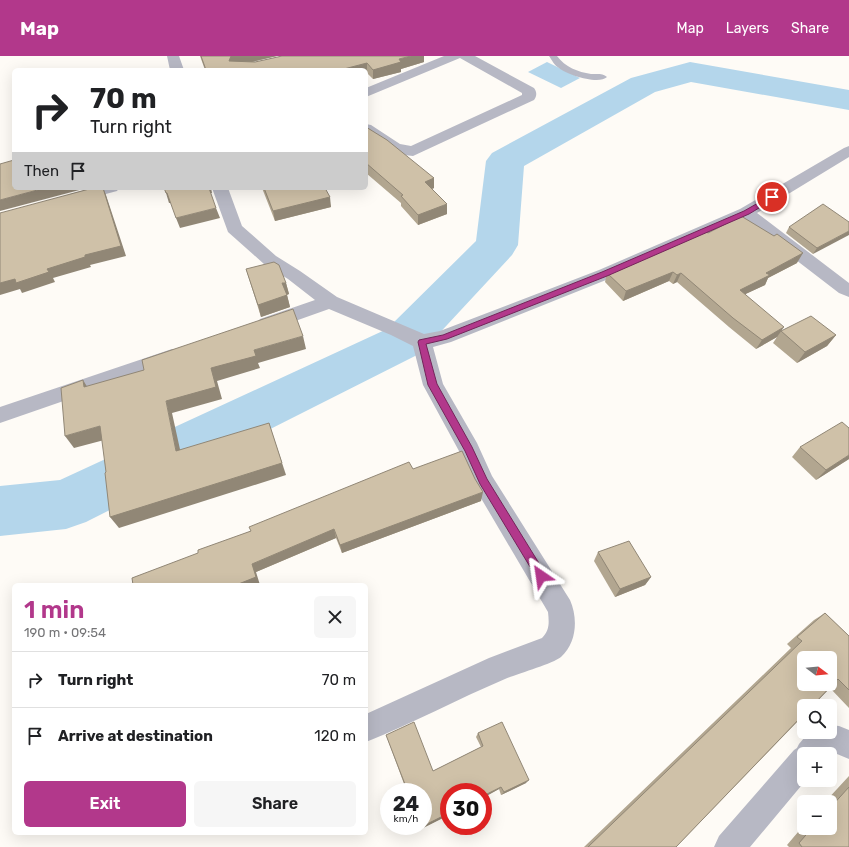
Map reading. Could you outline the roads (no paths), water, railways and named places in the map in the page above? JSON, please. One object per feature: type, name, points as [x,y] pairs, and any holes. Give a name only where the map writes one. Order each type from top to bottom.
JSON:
[{"type":"street","points":[[173,56],[177,68]]},
{"type":"street","points":[[368,92],[455,56]]},
{"type":"street","points":[[368,129],[399,150],[406,152],[413,151],[529,97],[529,92],[465,56]]},
{"type":"street","points":[[221,190],[234,228],[270,260],[294,275],[330,302],[411,336],[444,337],[598,277],[746,213],[849,151]]},
{"type":"street","points":[[62,201],[103,190]]},
{"type":"street","points":[[746,213],[849,291]]},
{"type":"street","points":[[248,330],[330,302]]},
{"type":"street","points":[[368,727],[499,668],[551,648],[559,639],[562,624],[561,609],[484,481],[469,450],[433,385],[411,336]]},
{"type":"street","points":[[0,415],[188,351]]},
{"type":"street","points":[[816,747],[822,739],[839,740],[849,744]]},
{"type":"street","points":[[730,847],[797,768]]},
{"type":"lane","points":[[553,56],[557,63],[580,75],[602,77]]},
{"type":"water","points":[[547,62],[580,78],[561,88],[528,72]]},
{"type":"waterway","points":[[0,511],[66,504],[404,341],[497,245],[505,161],[643,85],[690,72],[849,100]]}]
